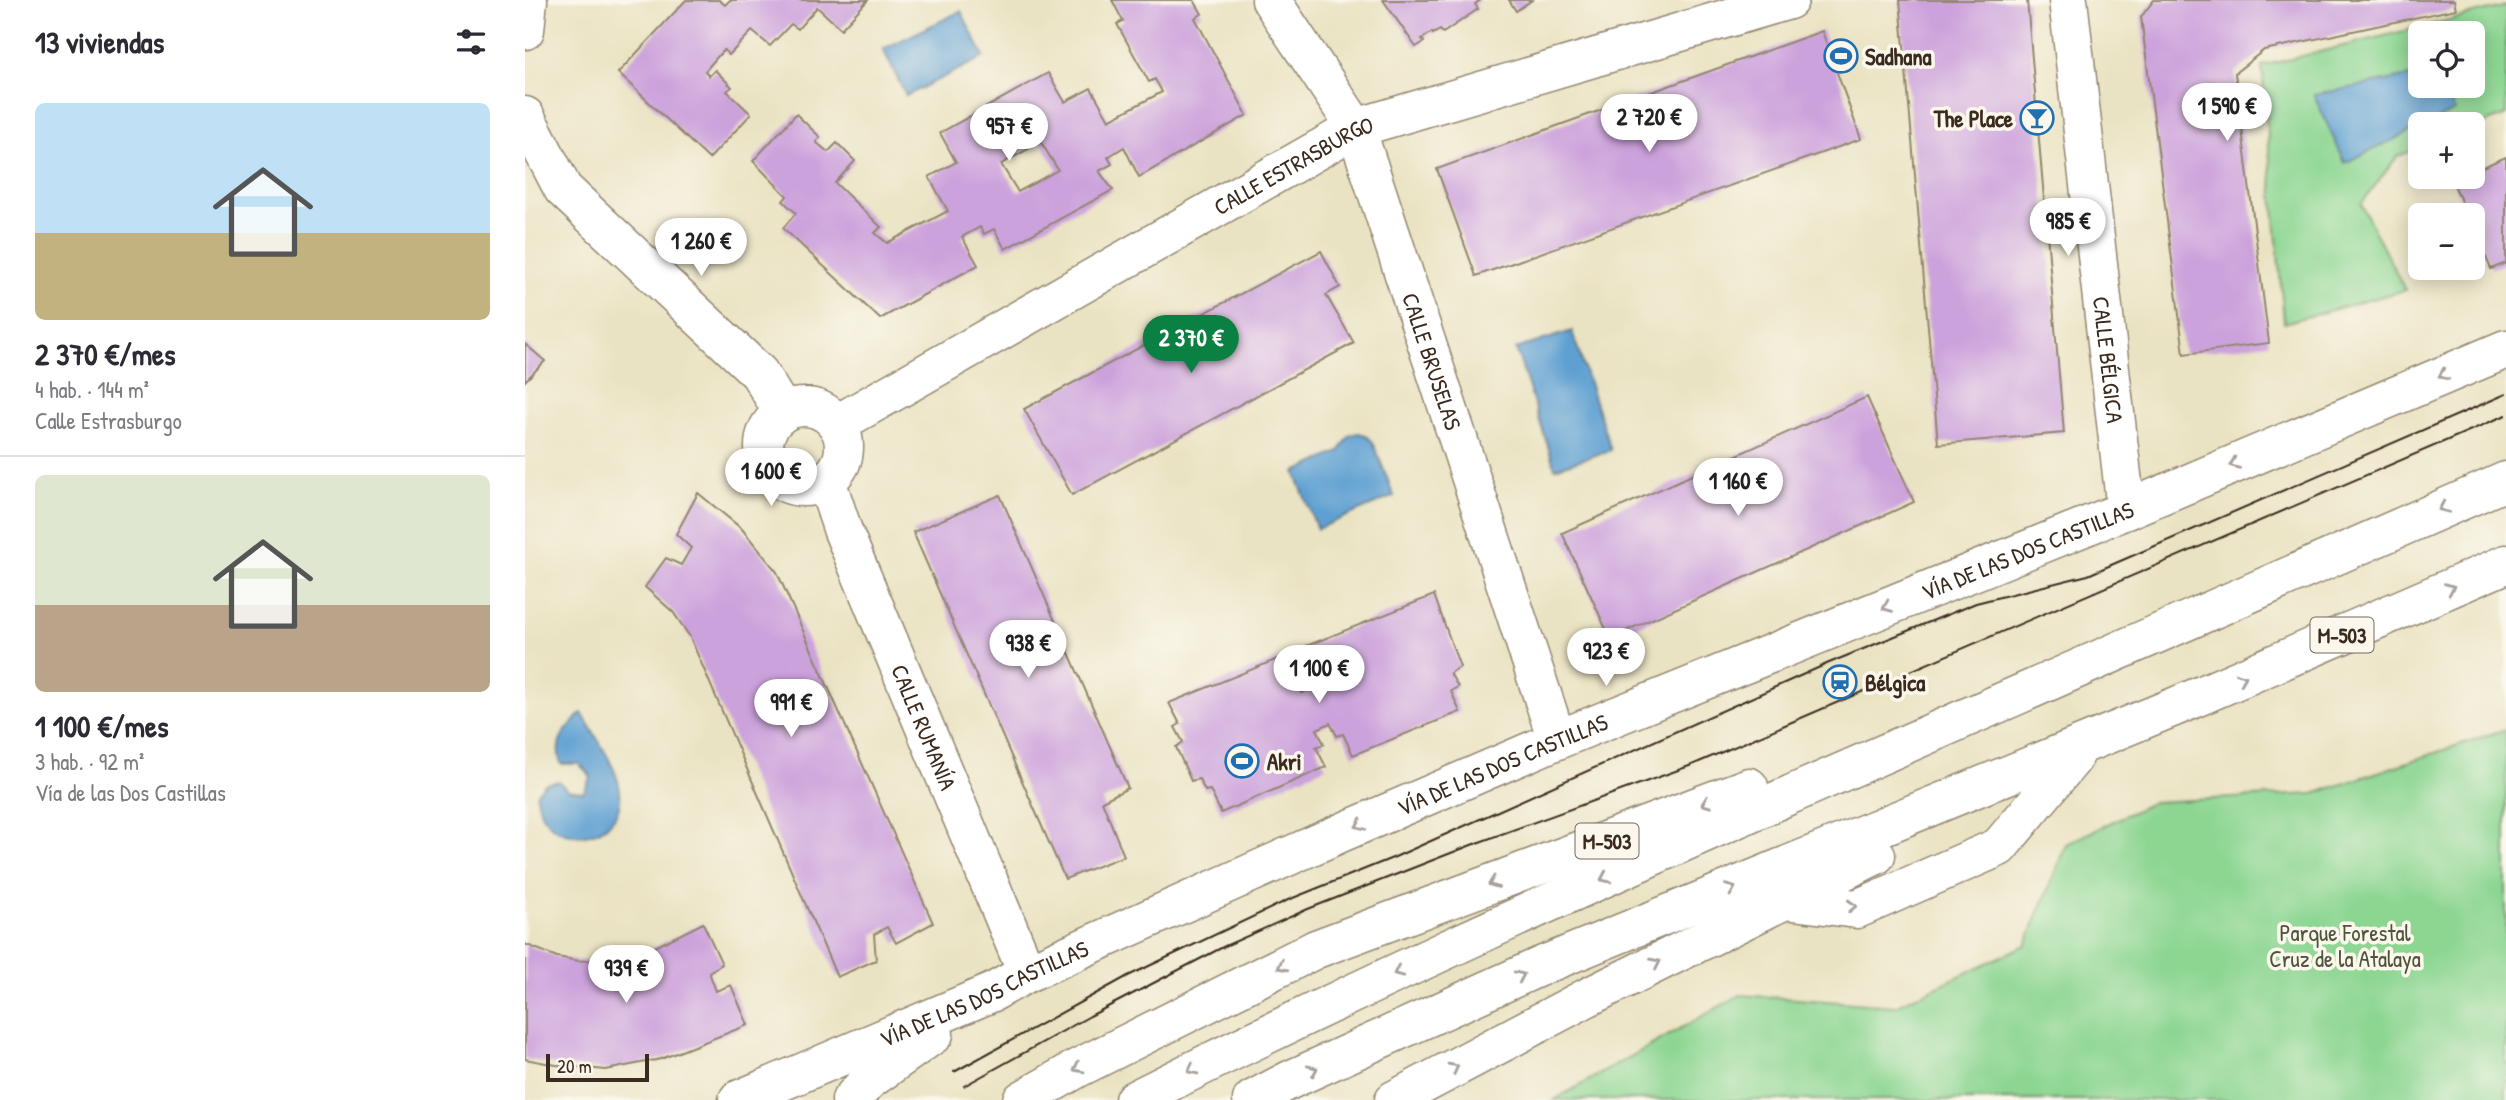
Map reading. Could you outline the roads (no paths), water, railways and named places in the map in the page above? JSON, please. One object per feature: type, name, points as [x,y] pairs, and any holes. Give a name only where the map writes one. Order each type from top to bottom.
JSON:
[{"type":"main road","points":[[525,30],[528,0]]},
{"type":"main road","name":"CALLE BRUSELAS","points":[[1271,0],[1356,128],[1557,740]]},
{"type":"main road","name":"CALLE ESTRASBURGO","points":[[837,424],[1356,128],[1789,0]]},
{"type":"main road","name":"CALLE BÉLGICA","points":[[2068,0],[2126,510]]},
{"type":"main road","points":[[525,116],[563,189],[759,373],[783,412]]},
{"type":"main road","points":[[525,176],[563,189]]},
{"type":"main road","name":"VÍA DE LAS DOS CASTILLAS","points":[[738,1100],[993,992],[1027,973],[1557,740],[2126,510],[2506,349]]},
{"type":"main road","points":[[796,407],[810,407],[823,411],[837,424],[842,431],[842,458],[836,471],[826,480],[814,486],[801,487],[778,478],[770,468],[764,443],[773,421],[783,412],[796,407]]},
{"type":"main road","name":"CALLE RUMANÍA","points":[[826,480],[843,531],[1027,973]]},
{"type":"main road","name":"M-503","points":[[1134,1100],[1266,1033],[1521,915],[2204,611],[2506,481]]},
{"type":"main road","name":"M-503","points":[[1252,1100],[1290,1080],[1541,967],[2179,705],[2506,564]]},
{"type":"main road","name":"M-503","points":[[1022,1100],[1078,1068],[1316,949],[1717,800],[2204,611]]},
{"type":"main road","name":"M-503","points":[[1394,1100],[1588,997],[2179,705]]},
{"type":"main road","points":[[851,1100],[868,1081],[993,992]]},
{"type":"water","points":[[961,11],[984,57],[906,96],[883,49]]},
{"type":"water","points":[[2408,76],[2408,98],[2449,98],[2455,111],[2408,112],[2408,133],[2345,163],[2314,95]]},
{"type":"water","points":[[1572,331],[1611,450],[1555,468],[1516,349]]},
{"type":"water","points":[[1350,435],[1366,435],[1373,442],[1394,496],[1317,529],[1295,472],[1339,452]]},
{"type":"water","points":[[582,713],[613,767],[619,785],[620,802],[615,815],[606,826],[594,833],[581,835],[567,834],[553,827],[542,815],[536,794],[545,784],[559,781],[567,790],[584,792],[591,776],[579,764],[561,764],[559,755],[562,736]]},
{"type":"tram line","points":[[954,1072],[1128,976],[1288,900],[1395,857],[1829,663],[1976,603],[2088,575],[2506,394]]},
{"type":"tram line","points":[[964,1086],[1090,1016],[1225,946],[1308,909],[1474,844],[1692,765],[2506,415]]},
{"type":"place","name":"Sadhana","points":[[1841,56]]},
{"type":"place","name":"The Place","points":[[2037,118]]},
{"type":"place","name":"Bélgica","points":[[1840,682]]},
{"type":"place","name":"Akri","points":[[1242,761]]},
{"type":"park label","name":"Parque Forestal Cruz de la Atalaya","points":[[2345,945]]}]
